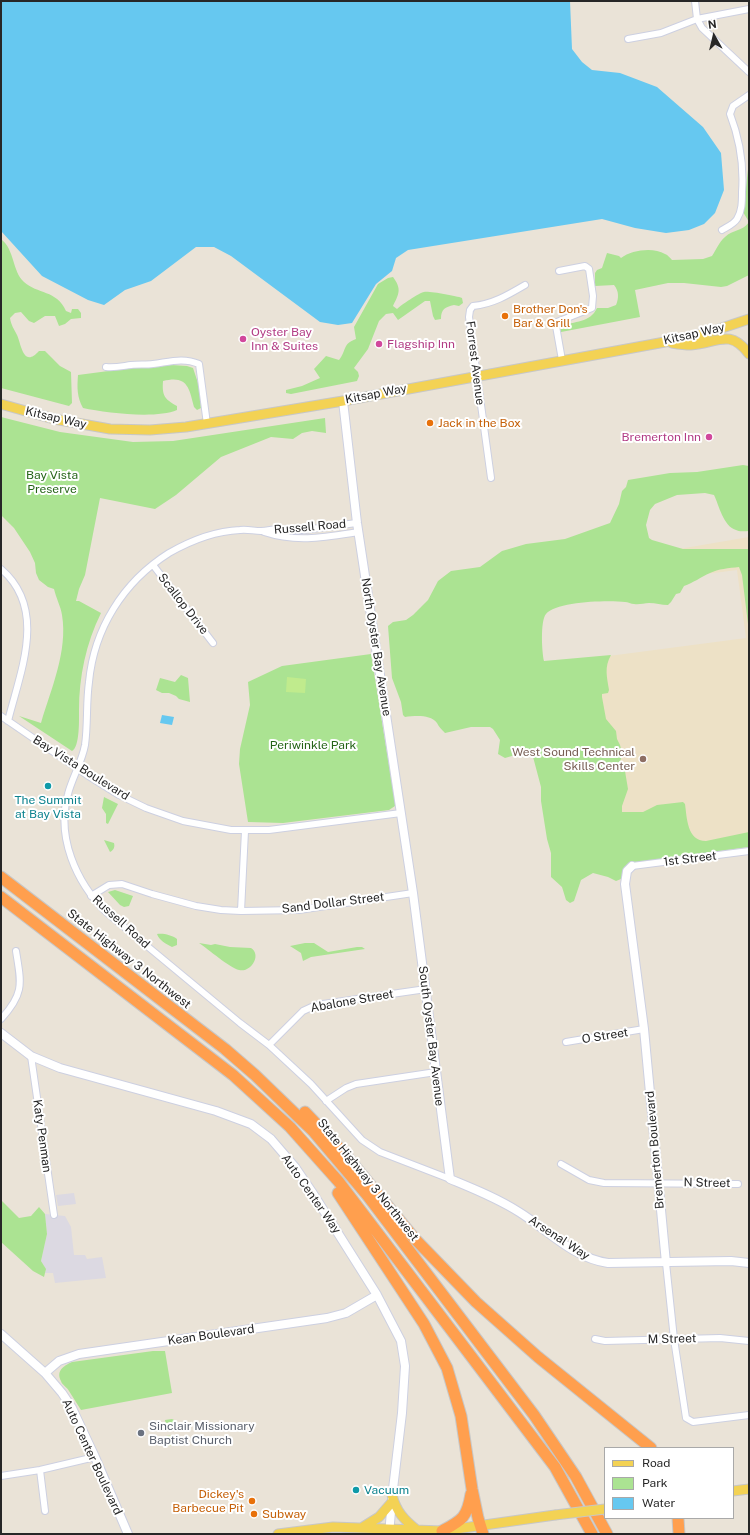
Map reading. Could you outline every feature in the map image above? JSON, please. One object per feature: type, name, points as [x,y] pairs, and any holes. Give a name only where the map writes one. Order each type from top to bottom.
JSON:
[{"type":"highway","name":"State Highway 3 Northwest","points":[[1,876],[225,1049],[255,1075],[313,1131],[367,1196],[534,1415],[576,1477],[607,1534]]},
{"type":"highway","name":"State Highway 3 Northwest","points":[[1,897],[233,1075],[294,1132],[340,1182],[555,1467],[592,1534]]},
{"type":"highway","points":[[255,1075],[279,1091],[323,1130],[361,1173],[414,1238],[476,1302],[538,1357],[650,1447]]},
{"type":"highway","points":[[271,1110],[321,1169],[343,1199],[434,1340],[447,1368],[455,1392],[461,1416],[471,1483],[482,1530]]},
{"type":"highway","points":[[432,1532],[460,1521],[465,1514],[470,1498],[471,1483]]},
{"type":"highway","points":[[678,1519],[679,1534]]},
{"type":"main road","name":"Kitsap Way","points":[[1,404],[54,419],[110,429],[150,430],[207,424],[343,401],[476,375],[665,342],[704,334],[749,321]]},
{"type":"main road","points":[[665,342],[692,345],[724,338],[734,340],[749,354]]},
{"type":"main road","points":[[734,1491],[749,1489]]},
{"type":"main road","points":[[362,1528],[379,1517],[392,1498]]},
{"type":"main road","points":[[392,1498],[401,1515],[432,1532]]},
{"type":"main road","points":[[278,1534],[333,1527],[432,1532],[482,1530],[604,1508]]},
{"type":"street","points":[[695,1],[697,19],[702,28],[749,72]]},
{"type":"street","points":[[628,39],[661,33],[697,19],[749,9]]},
{"type":"street","points":[[722,230],[736,221],[741,210],[743,173],[741,154],[737,132],[730,114],[733,106],[749,95]]},
{"type":"street","points":[[559,271],[585,266],[589,269],[593,296],[592,308],[557,322],[556,326],[562,360]]},
{"type":"street","name":"Forrest Avenue","points":[[491,478],[476,375],[469,317],[470,310],[473,306],[488,304],[525,285]]},
{"type":"street","points":[[106,367],[113,368],[152,364],[180,359],[199,364],[207,424]]},
{"type":"street","name":"North Oyster Bay Avenue","points":[[343,401],[357,523],[413,893]]},
{"type":"street","name":"Russell Road","points":[[357,523],[304,530],[242,530],[215,534],[175,550],[139,576],[123,594],[108,618],[97,644],[89,682],[84,747],[67,799],[65,816],[66,838],[81,881],[91,896],[106,912],[240,1023],[269,1045],[311,1084],[362,1140],[380,1152],[450,1179]]},
{"type":"street","name":"Russell Road","points":[[263,531],[276,536],[293,539],[316,538],[359,532]]},
{"type":"street","name":"Scallop Drive","points":[[153,565],[213,643]]},
{"type":"street","points":[[1,569],[10,579],[21,596],[26,608],[28,623],[27,646],[8,721]]},
{"type":"street","name":"Bay Vista Boulevard","points":[[1,716],[119,795],[165,815],[200,825],[245,831],[282,829],[401,813]]},
{"type":"street","points":[[241,911],[245,831]]},
{"type":"street","name":"1st Street","points":[[632,866],[749,851]]},
{"type":"street","name":"Bremerton Boulevard","points":[[632,866],[627,871],[626,884],[644,1029],[674,1339],[686,1418],[693,1422],[749,1415]]},
{"type":"street","name":"Sand Dollar Street","points":[[91,896],[109,885],[122,884],[196,906],[221,910],[241,911],[299,910],[413,893]]},
{"type":"street","name":"South Oyster Bay Avenue","points":[[413,893],[450,1179]]},
{"type":"street","points":[[1,1019],[12,1007],[19,994],[20,979],[16,951]]},
{"type":"street","name":"Abalone Street","points":[[269,1045],[303,1011],[316,1005],[426,989]]},
{"type":"street","name":"O Street","points":[[566,1042],[644,1029]]},
{"type":"street","name":"Auto Center Way","points":[[1,1033],[31,1056],[60,1068],[216,1111],[251,1124],[271,1139],[295,1167],[377,1295],[401,1341],[406,1366],[389,1531]]},
{"type":"street","name":"Katy Penman","points":[[31,1056],[54,1215]]},
{"type":"street","points":[[326,1101],[346,1088],[356,1084],[436,1072]]},
{"type":"street","name":"N Street","points":[[561,1164],[589,1180],[604,1183],[738,1184]]},
{"type":"street","name":"Arsenal Way","points":[[450,1179],[497,1199],[573,1250],[595,1262],[666,1263],[731,1261],[749,1263]]},
{"type":"street","name":"Kean Boulevard","points":[[45,1373],[60,1360],[79,1354],[327,1318],[346,1313],[377,1295]]},
{"type":"street","name":"Auto Center Boulevard","points":[[1,1334],[45,1373],[62,1393],[72,1408],[128,1534]]},
{"type":"street","name":"M Street","points":[[595,1339],[605,1341],[720,1338],[749,1341]]},
{"type":"street","points":[[1,1476],[40,1470],[95,1457]]},
{"type":"street","points":[[40,1470],[45,1511]]},
{"type":"shaded area","name":"West Sound Technical Skills Center","points":[[749,537],[749,851],[554,875],[525,667],[746,638],[737,570],[643,582],[638,556]]},
{"type":"shaded area","points":[[74,1193],[76,1204],[58,1206],[56,1195]]},
{"type":"shaded area","points":[[45,1214],[65,1216],[71,1227],[74,1255],[85,1255],[87,1259],[102,1257],[106,1278],[55,1283],[53,1273],[45,1273],[46,1269],[41,1261],[47,1234]]},
{"type":"green space","points":[[749,161],[749,222],[743,212]]},
{"type":"green space","points":[[749,222],[749,275],[727,286],[721,287],[684,283],[668,283],[635,290],[640,317],[561,332],[560,326],[582,321],[594,313],[597,308],[608,308],[616,305],[618,295],[614,285],[595,286],[595,273],[597,270],[602,268],[607,253],[619,256],[621,258],[637,251],[649,250],[667,255],[672,260],[703,259],[712,256],[721,241],[728,234],[743,227]]},
{"type":"green space","points":[[1,239],[9,249],[17,272],[24,282],[29,286],[57,299],[66,311],[71,313],[72,309],[78,309],[81,313],[81,318],[71,319],[65,324],[59,326],[55,316],[45,316],[34,323],[29,321],[21,312],[15,313],[10,318],[26,356],[34,356],[39,351],[45,351],[60,366],[71,372],[72,403],[69,406],[1,388]]},
{"type":"green space","points":[[393,277],[399,288],[398,295],[393,306],[397,309],[410,299],[424,292],[462,298],[463,303],[459,306],[454,305],[446,308],[442,313],[441,319],[435,320],[430,301],[425,301],[398,320],[393,313],[386,314],[379,321],[368,349],[354,368],[358,372],[359,376],[357,381],[291,394],[286,393],[286,390],[302,386],[320,378],[314,369],[326,356],[339,360],[347,345],[356,339],[354,327],[378,284],[388,278]]},
{"type":"green space","points":[[171,365],[193,368],[199,386],[201,408],[197,410],[194,407],[186,384],[177,380],[163,381],[165,396],[169,401],[177,406],[177,410],[168,413],[144,415],[104,412],[83,408],[81,404],[78,392],[78,375],[139,367],[149,368]]},
{"type":"green space","name":"Bay Vista Preserve","points":[[1,417],[60,432],[133,442],[173,441],[325,418],[326,433],[312,431],[302,433],[293,439],[271,437],[221,457],[176,495],[155,509],[100,498],[85,575],[76,601],[79,601],[101,613],[91,636],[84,660],[79,698],[78,739],[75,748],[72,751],[19,716],[41,723],[58,670],[63,642],[63,629],[61,612],[54,589],[48,587],[39,580],[36,573],[35,563],[30,552],[14,528],[1,515]]},
{"type":"green space","points":[[743,465],[749,466],[749,531],[739,531],[732,528],[722,515],[714,495],[705,493],[677,495],[655,504],[650,510],[646,525],[649,538],[652,540],[683,549],[749,549],[749,632],[742,575],[739,567],[713,572],[684,586],[680,593],[676,594],[668,605],[649,603],[632,604],[626,602],[608,601],[584,602],[560,606],[546,614],[543,623],[542,637],[544,661],[611,655],[607,664],[609,690],[608,693],[602,694],[602,697],[606,719],[616,731],[617,739],[622,752],[620,764],[625,771],[628,789],[622,806],[622,812],[643,812],[657,805],[683,802],[685,804],[689,828],[695,837],[706,841],[749,832],[749,847],[699,854],[624,871],[621,879],[616,881],[593,873],[581,880],[574,901],[570,903],[566,900],[562,887],[551,877],[551,853],[547,839],[541,801],[541,787],[532,753],[522,753],[505,758],[498,754],[500,740],[490,727],[471,727],[445,733],[434,720],[430,718],[422,716],[405,717],[403,715],[401,702],[392,678],[388,626],[393,622],[406,620],[413,615],[428,600],[438,581],[451,571],[480,567],[502,551],[526,544],[565,539],[610,523],[619,504],[622,491],[626,487],[628,480],[670,473],[697,472]]},
{"type":"green space","name":"Periwinkle Park","points":[[371,654],[395,806],[389,810],[283,823],[248,822],[239,764],[240,749],[250,705],[248,682],[282,666]]},
{"type":"green space","points":[[181,675],[188,678],[190,702],[179,699],[169,693],[162,693],[156,690],[160,678],[175,682]]},
{"type":"green space","points":[[287,677],[306,679],[305,693],[286,692]]},
{"type":"green space","points":[[104,797],[118,804],[108,824],[106,823],[106,814],[102,808]]},
{"type":"green space","points":[[104,840],[114,843],[114,848],[110,852]]},
{"type":"green space","points":[[115,890],[133,896],[129,906],[124,907],[120,905],[108,892]]},
{"type":"green space","points":[[157,934],[167,935],[177,939],[177,945],[172,947],[170,946],[161,940]]},
{"type":"green space","points":[[199,943],[251,948],[255,955],[254,963],[247,969],[235,969]]},
{"type":"green space","points":[[314,943],[328,952],[357,947],[362,947],[365,949],[311,957],[303,961],[301,953],[290,946]]},
{"type":"green space","points":[[1,1200],[19,1218],[31,1216],[39,1207],[45,1214],[47,1234],[41,1261],[46,1269],[44,1277],[33,1271],[1,1242]]},
{"type":"green space","points":[[153,1351],[165,1351],[172,1393],[81,1410],[62,1382],[59,1374],[61,1369],[72,1362]]},
{"type":"green space","points":[[165,1420],[174,1420],[175,1428],[174,1430],[167,1430]]},
{"type":"green space","points":[[177,1435],[179,1444],[167,1446],[166,1436]]},
{"type":"water","points":[[1,1],[570,1],[572,49],[582,62],[592,70],[620,73],[657,87],[703,127],[721,153],[724,190],[715,213],[704,224],[689,230],[666,233],[635,228],[602,219],[408,250],[396,258],[392,271],[376,284],[352,323],[338,325],[320,322],[231,256],[214,247],[196,247],[151,281],[125,290],[104,305],[88,300],[42,276],[1,231]]},
{"type":"water","points":[[162,715],[174,717],[172,725],[160,723]]},
{"type":"place","name":"Brother Don's Bar & Grill","points":[[505,316]]},
{"type":"place","name":"Oyster Bay Inn & Suites","points":[[243,339]]},
{"type":"place","name":"Flagship Inn","points":[[379,344]]},
{"type":"place","name":"Jack in the Box","points":[[430,423]]},
{"type":"place","name":"Bremerton Inn","points":[[709,437]]},
{"type":"place","name":"West Sound Technical Skills Center","points":[[643,759]]},
{"type":"place","name":"The Summit at Bay Vista","points":[[48,786]]},
{"type":"place","name":"Sinclair Missionary Baptist Church","points":[[141,1433]]},
{"type":"place","name":"Vacuum","points":[[356,1490]]},
{"type":"place","name":"Dickey's Barbecue Pit","points":[[252,1501]]},
{"type":"place","name":"Subway","points":[[254,1514]]}]
